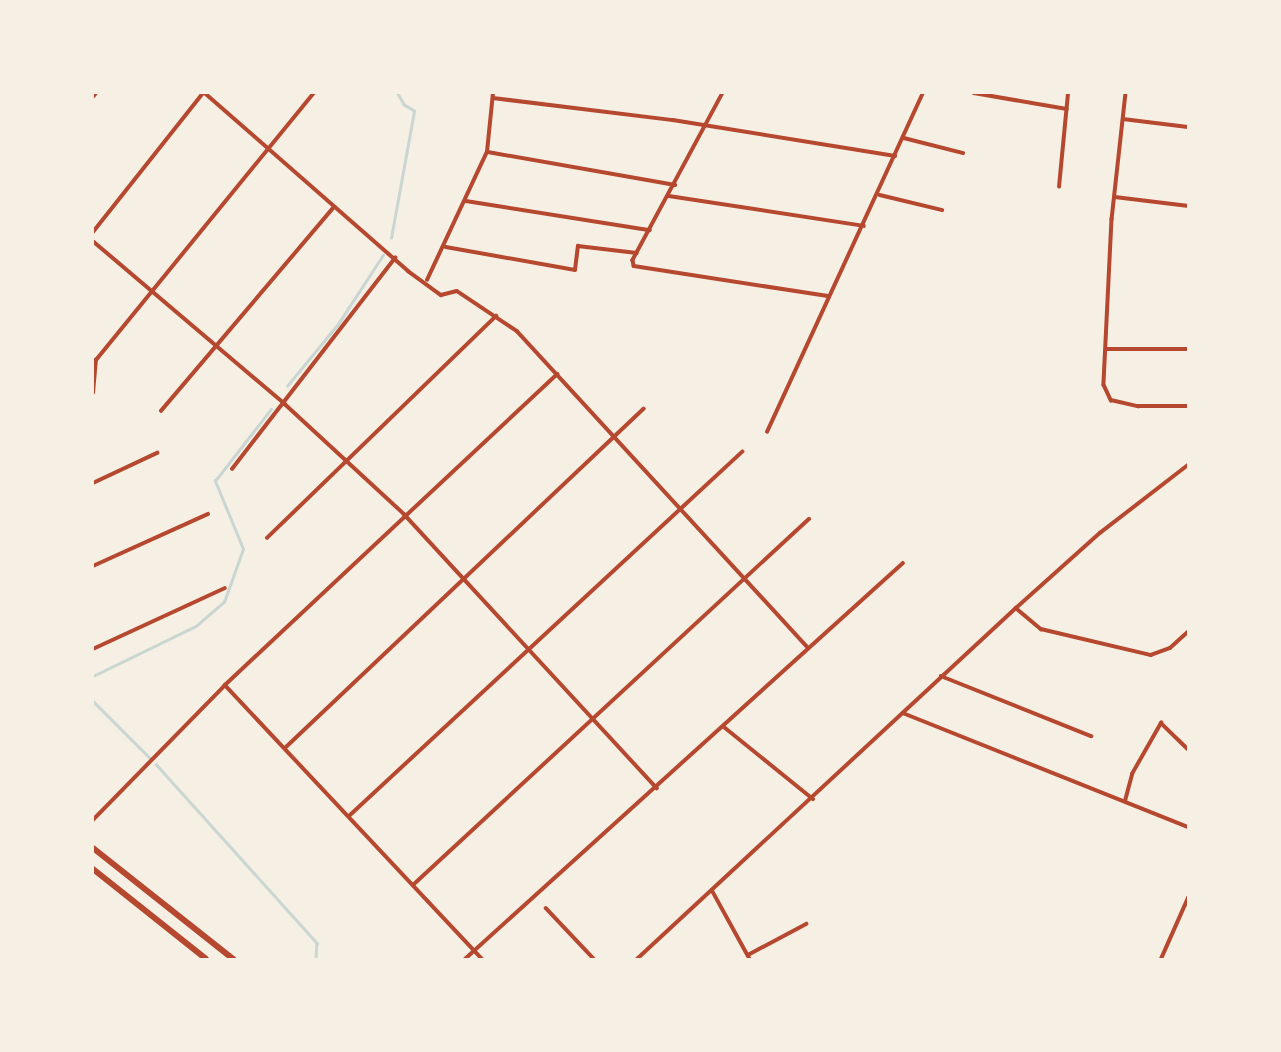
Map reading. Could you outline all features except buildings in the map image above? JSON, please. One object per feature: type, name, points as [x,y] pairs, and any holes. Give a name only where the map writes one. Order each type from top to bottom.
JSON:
[{"type":"highway","points":[[93,848],[233,959]]},
{"type":"highway","points":[[93,869],[206,959]]},
{"type":"highway","points":[[108,883],[119,870]]},
{"type":"street","points":[[93,232],[204,93],[334,207],[396,257],[408,271],[427,280],[441,295],[457,291],[517,331],[808,647]]},
{"type":"street","points":[[93,393],[96,360],[267,147],[314,93]]},
{"type":"street","points":[[723,93],[676,185],[637,253],[634,266],[828,296]]},
{"type":"street","points":[[767,432],[828,296],[865,226],[923,93]]},
{"type":"street","points":[[974,93],[1067,109]]},
{"type":"street","points":[[1059,187],[1068,93]]},
{"type":"street","points":[[1126,93],[1115,197],[1104,385],[1111,400],[1138,406],[1188,406]]},
{"type":"street","points":[[427,280],[446,247],[487,152],[493,95],[895,156]]},
{"type":"street","points":[[1123,119],[1188,127]]},
{"type":"street","points":[[904,137],[963,153]]},
{"type":"street","points":[[487,152],[676,185]]},
{"type":"street","points":[[878,195],[942,210]]},
{"type":"street","points":[[669,196],[865,226]]},
{"type":"street","points":[[1115,197],[1188,206]]},
{"type":"street","points":[[467,201],[650,230]]},
{"type":"street","points":[[161,411],[334,207]]},
{"type":"street","points":[[93,241],[214,347],[285,404],[404,514],[464,583],[596,718],[657,788]]},
{"type":"street","points":[[446,247],[575,270],[578,246],[637,253]]},
{"type":"street","points":[[232,469],[285,404],[396,257]]},
{"type":"street","points":[[267,538],[496,316]]},
{"type":"street","points":[[1106,349],[1188,349]]},
{"type":"street","points":[[93,820],[225,685],[557,373]]},
{"type":"street","points":[[286,747],[464,583],[643,409]]},
{"type":"street","points":[[349,816],[680,506],[742,452]]},
{"type":"street","points":[[93,483],[157,453]]},
{"type":"street","points":[[637,959],[813,799],[1016,608],[1188,465]]},
{"type":"street","points":[[93,566],[208,514]]},
{"type":"street","points":[[413,885],[808,519]]},
{"type":"street","points":[[466,959],[903,563]]},
{"type":"street","points":[[93,649],[225,588]]},
{"type":"street","points":[[1016,608],[1041,629],[1151,655],[1170,648],[1188,632]]},
{"type":"street","points":[[941,676],[1091,736]]},
{"type":"street","points":[[225,685],[482,959]]},
{"type":"street","points":[[903,713],[1188,827]]},
{"type":"street","points":[[1125,801],[1132,774],[1161,723],[1188,749]]},
{"type":"street","points":[[723,726],[813,799]]},
{"type":"street","points":[[712,890],[749,957],[806,924]]},
{"type":"street","points":[[1161,959],[1188,898]]},
{"type":"street","points":[[546,908],[594,959]]},
{"type":"waterway","points":[[391,238],[414,111],[404,105],[397,93]]},
{"type":"waterway","points":[[287,386],[338,324],[383,255]]},
{"type":"waterway","points":[[93,676],[196,626],[224,602],[243,549],[215,481],[271,409]]},
{"type":"waterway","points":[[93,701],[150,758]]},
{"type":"waterway","points":[[156,764],[317,943],[316,959]]}]
